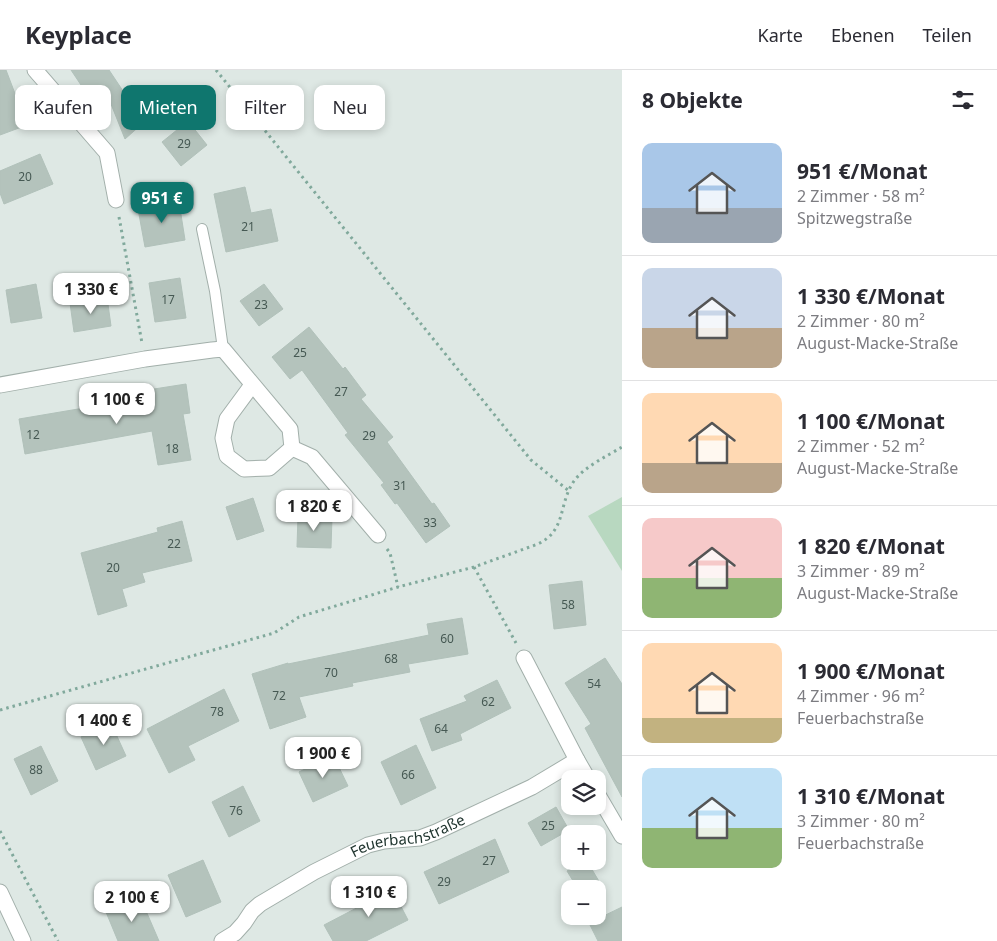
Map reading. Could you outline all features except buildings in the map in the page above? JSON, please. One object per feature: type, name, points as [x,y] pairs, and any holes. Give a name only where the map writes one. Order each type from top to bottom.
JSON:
[{"type":"street","points":[[35,70],[107,153],[116,200]]},
{"type":"street","points":[[0,385],[145,359],[223,349],[290,429],[292,448]]},
{"type":"street","points":[[252,384],[227,419],[223,438],[227,456],[244,469],[269,468],[292,448]]},
{"type":"street","points":[[292,448],[312,457],[378,535]]},
{"type":"street","points":[[524,658],[583,770]]},
{"type":"street","name":"Feuerbachstraße","points":[[222,941],[235,933],[260,904],[314,872],[368,846],[384,841],[420,838],[436,832],[532,787],[577,760]]},
{"type":"street","points":[[606,809],[622,836]]},
{"type":"street","points":[[0,892],[23,941]]},
{"type":"lane","points":[[202,229],[215,291],[223,349]]},
{"type":"path","points":[[216,70],[531,460],[569,491]]},
{"type":"path","points":[[116,200],[145,359]]},
{"type":"path","points":[[0,710],[274,633],[299,617],[398,587],[474,567],[548,540],[555,531],[574,482],[581,474],[622,447]]},
{"type":"path","points":[[378,535],[390,553],[398,587]]},
{"type":"path","points":[[474,567],[524,658]]},
{"type":"path","points":[[0,831],[58,941]]},
{"type":"green space","points":[[622,497],[622,571],[588,516]]}]
